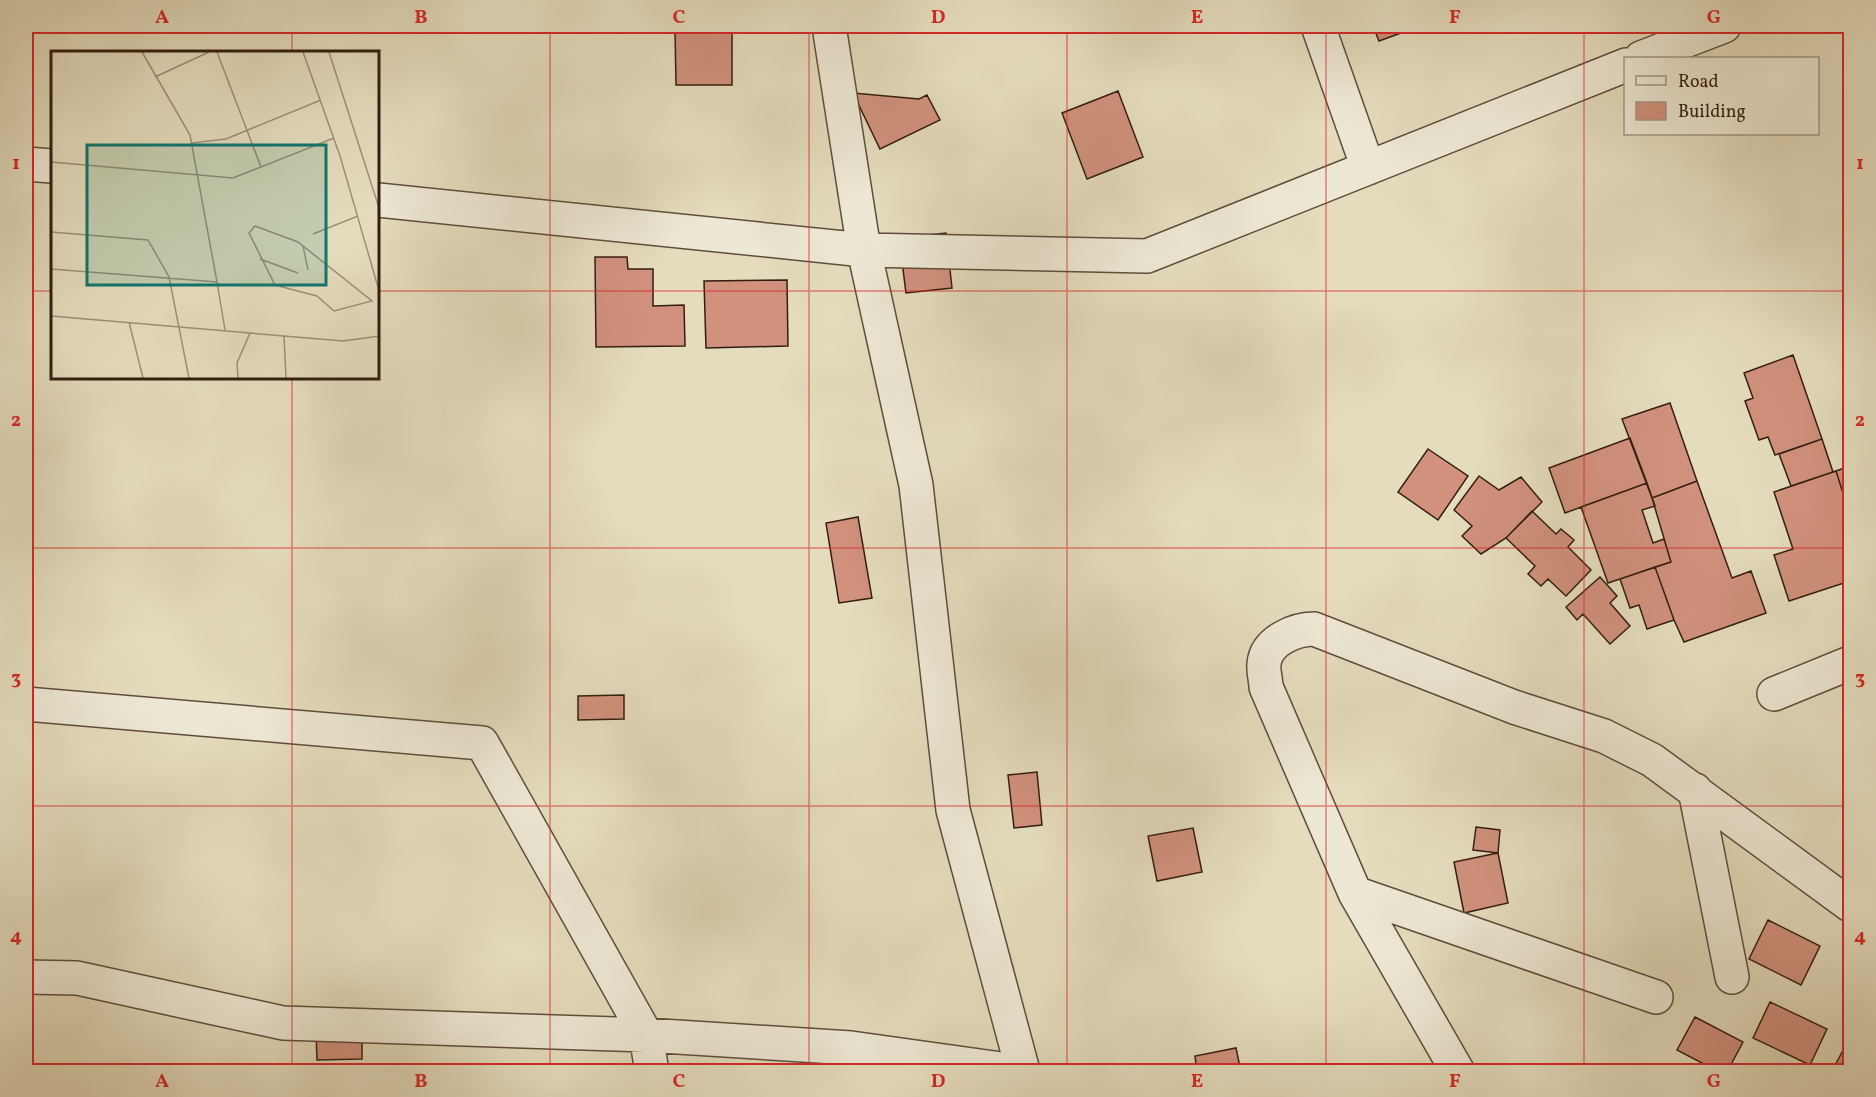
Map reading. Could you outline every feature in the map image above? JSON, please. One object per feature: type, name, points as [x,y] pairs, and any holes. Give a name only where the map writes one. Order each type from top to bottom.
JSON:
[{"type":"street","points":[[26,977],[77,978],[283,1023],[645,1035],[851,1048],[1023,1071],[953,810],[916,485],[864,250],[829,26]]},
{"type":"street","points":[[1318,26],[1368,168]]},
{"type":"street","points":[[1644,57],[1724,26]]},
{"type":"street","points":[[380,200],[864,250],[1147,256],[1624,66]]},
{"type":"street","points":[[26,164],[51,166]]},
{"type":"street","points":[[1458,1071],[1355,892],[1266,687],[1264,662],[1275,644],[1288,633],[1314,629],[1514,707],[1604,736],[1652,760],[1851,905]]},
{"type":"street","points":[[1774,694],[1851,663]]},
{"type":"street","points":[[26,704],[482,743],[645,1035],[652,1071]]},
{"type":"street","points":[[1695,790],[1732,977]]},
{"type":"street","points":[[1355,892],[1656,997]]},
{"type":"building","points":[[1373,26],[1411,26],[1412,29],[1379,41]]},
{"type":"building","points":[[675,29],[732,29],[732,85],[676,85]]},
{"type":"building","points":[[1118,91],[1143,157],[1087,179],[1062,113]]},
{"type":"building","points":[[853,93],[919,99],[927,95],[940,120],[880,149]]},
{"type":"building","points":[[946,233],[952,288],[906,293],[899,238]]},
{"type":"building","points":[[595,257],[627,257],[628,269],[653,269],[653,306],[684,305],[685,346],[596,347]]},
{"type":"building","points":[[787,280],[788,346],[706,348],[704,281]]},
{"type":"building","points":[[1793,355],[1822,439],[1775,455],[1768,437],[1759,440],[1745,401],[1753,398],[1744,373]]},
{"type":"building","points":[[1670,403],[1697,481],[1652,498],[1622,419]]},
{"type":"building","points":[[1630,438],[1647,483],[1565,513],[1549,468]]},
{"type":"building","points":[[1822,439],[1833,472],[1791,486],[1779,454]]},
{"type":"building","points":[[1428,449],[1468,476],[1438,520],[1398,492]]},
{"type":"building","points":[[1850,466],[1850,515],[1836,471]]},
{"type":"building","points":[[1836,471],[1850,515],[1850,581],[1789,601],[1774,555],[1793,549],[1774,492]]},
{"type":"building","points":[[1479,476],[1499,490],[1521,477],[1542,502],[1506,538],[1481,554],[1462,536],[1472,526],[1454,510]]},
{"type":"building","points":[[1697,481],[1732,578],[1751,571],[1766,613],[1684,642],[1655,567],[1671,562],[1652,498]]},
{"type":"building","points":[[1647,483],[1655,506],[1642,510],[1653,543],[1664,539],[1671,562],[1608,583],[1581,507]]},
{"type":"building","points":[[1532,511],[1556,534],[1561,529],[1574,540],[1568,547],[1591,570],[1566,596],[1548,579],[1541,586],[1528,574],[1535,566],[1506,538]]},
{"type":"building","points":[[858,517],[872,598],[839,603],[826,523]]},
{"type":"building","points":[[1655,567],[1674,620],[1647,629],[1639,605],[1630,608],[1620,579]]},
{"type":"building","points":[[1600,577],[1617,596],[1610,603],[1630,626],[1610,644],[1583,614],[1577,620],[1566,607]]},
{"type":"building","points":[[624,695],[624,719],[578,720],[578,696]]},
{"type":"building","points":[[1037,772],[1042,825],[1014,828],[1008,775]]},
{"type":"building","points":[[1476,827],[1500,830],[1498,853],[1473,850]]},
{"type":"building","points":[[1193,828],[1202,872],[1157,881],[1148,836]]},
{"type":"building","points":[[1498,853],[1508,903],[1464,913],[1454,862]]},
{"type":"building","points":[[1768,920],[1820,946],[1801,985],[1749,959]]},
{"type":"building","points":[[1770,1002],[1827,1029],[1810,1065],[1753,1038]]},
{"type":"building","points":[[1695,1017],[1743,1042],[1727,1072],[1719,1072],[1677,1050]]},
{"type":"building","points":[[316,1031],[362,1031],[362,1059],[317,1060]]},
{"type":"building","points":[[1847,1043],[1850,1044],[1850,1072],[1837,1072],[1833,1069]]},
{"type":"building","points":[[1236,1048],[1241,1072],[1197,1072],[1195,1056]]},
{"type":"building","points":[[385,1065],[385,1072],[326,1072],[326,1068]]}]
